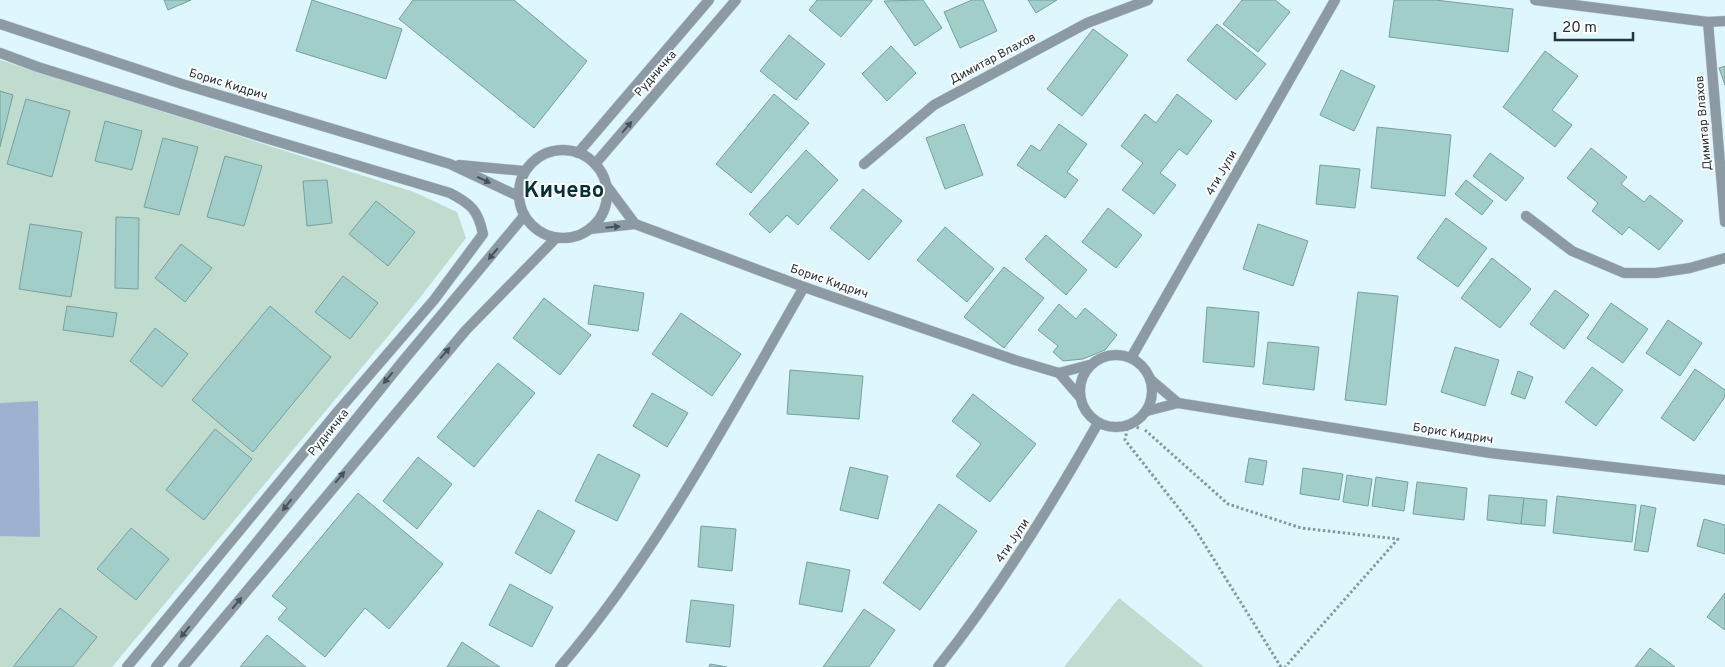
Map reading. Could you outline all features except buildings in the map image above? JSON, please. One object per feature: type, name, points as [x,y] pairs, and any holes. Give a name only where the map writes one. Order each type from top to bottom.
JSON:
[{"type":"street","name":"Рудничка","points":[[578,152],[709,0]]},
{"type":"street","name":"Рудничка","points":[[595,164],[736,0]]},
{"type":"street","name":"Димитар Влахов","points":[[864,164],[934,105],[1086,23],[1148,0]]},
{"type":"street","name":"4ти Јули","points":[[1131,358],[1335,0]]},
{"type":"street","points":[[1535,0],[1708,22],[1725,21]]},
{"type":"street","name":"Димитар Влахов","points":[[1708,22],[1725,222]]},
{"type":"street","name":"Борис Кидрич","points":[[0,24],[182,84],[450,164],[518,196]]},
{"type":"street","points":[[0,53],[38,67],[262,137],[450,193],[470,204],[480,218],[483,234],[434,300],[339,410],[127,667]]},
{"type":"street","points":[[606,184],[607,197],[605,209],[590,229],[580,236],[556,238],[543,234],[524,216],[518,196],[524,171],[542,154],[554,150],[578,152],[595,164],[606,184],[635,224]]},
{"type":"street","name":"Борис Кидрич","points":[[450,164],[524,171]]},
{"type":"street","name":"Рудничка","points":[[156,667],[397,368],[524,216]]},
{"type":"street","points":[[1526,216],[1572,251],[1624,273],[1656,273],[1690,268],[1725,258]]},
{"type":"street","name":"Борис Кидрич","points":[[590,229],[635,224],[804,287],[1015,360],[1059,373]]},
{"type":"street","points":[[183,667],[466,330],[556,238]]},
{"type":"street","points":[[560,667],[642,559],[703,460],[804,287]]},
{"type":"street","points":[[1079,396],[1059,373],[1090,365],[1102,357],[1116,355],[1131,358],[1143,367],[1150,380],[1152,396],[1146,411],[1138,420],[1128,425],[1113,427],[1098,423],[1082,407],[1079,396],[1081,379],[1090,365]]},
{"type":"street","points":[[1150,380],[1178,403]]},
{"type":"street","points":[[1146,411],[1178,403]]},
{"type":"street","name":"Борис Кидрич","points":[[1178,403],[1490,453],[1725,480]]},
{"type":"street","name":"4ти Јули","points":[[938,667],[974,622],[1046,514],[1098,423]]},
{"type":"path","points":[[1128,425],[1144,429],[1228,504],[1301,528],[1398,539],[1283,667],[1195,529],[1125,440],[1128,425]]},
{"type":"green space","points":[[0,60],[414,192],[457,212],[466,238],[419,299],[112,667],[0,667]]},
{"type":"green space","points":[[1119,598],[1204,667],[1064,667]]},
{"type":"water","points":[[38,401],[40,537],[0,536],[0,403]]},
{"type":"district","name":"Кичево","points":[[564,191]]}]
